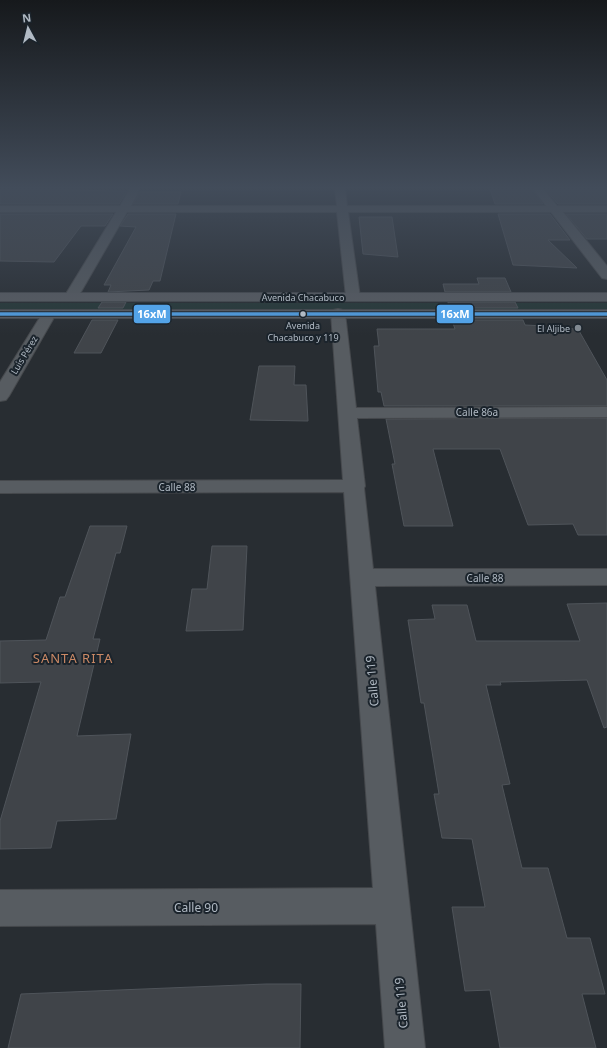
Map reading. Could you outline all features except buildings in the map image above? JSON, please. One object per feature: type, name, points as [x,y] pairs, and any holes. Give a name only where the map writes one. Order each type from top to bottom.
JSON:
[{"type":"main road","name":"Avenida Chacabuco","points":[[0,297],[71,297],[607,314]]},
{"type":"main road","name":"Avenida Chacabuco","points":[[0,314],[49,314],[607,297]]},
{"type":"street","points":[[71,297],[106,238]]},
{"type":"street","name":"Calle 119","points":[[343,238],[348,413],[405,1048]]},
{"type":"street","points":[[577,238],[607,275]]},
{"type":"street","name":"Luis Pérez","points":[[0,396],[49,314]]},
{"type":"street","name":"Calle 86a","points":[[348,413],[607,412]]},
{"type":"street","name":"Calle 88","points":[[0,487],[355,486]]},
{"type":"street","name":"Calle 88","points":[[363,578],[607,577]]},
{"type":"street","name":"Calle 90","points":[[0,908],[392,906]]},
{"type":"shaded area","points":[[0,303],[607,303],[607,310],[0,310]]},
{"type":"transit line","name":"16xM","points":[[0,314],[607,314]]},
{"type":"place","name":"Avenida Chacabuco y 119","points":[[303,314]]},
{"type":"place","name":"El Aljibe","points":[[578,328]]},
{"type":"district","name":"SANTA RITA","points":[[73,658]]}]
